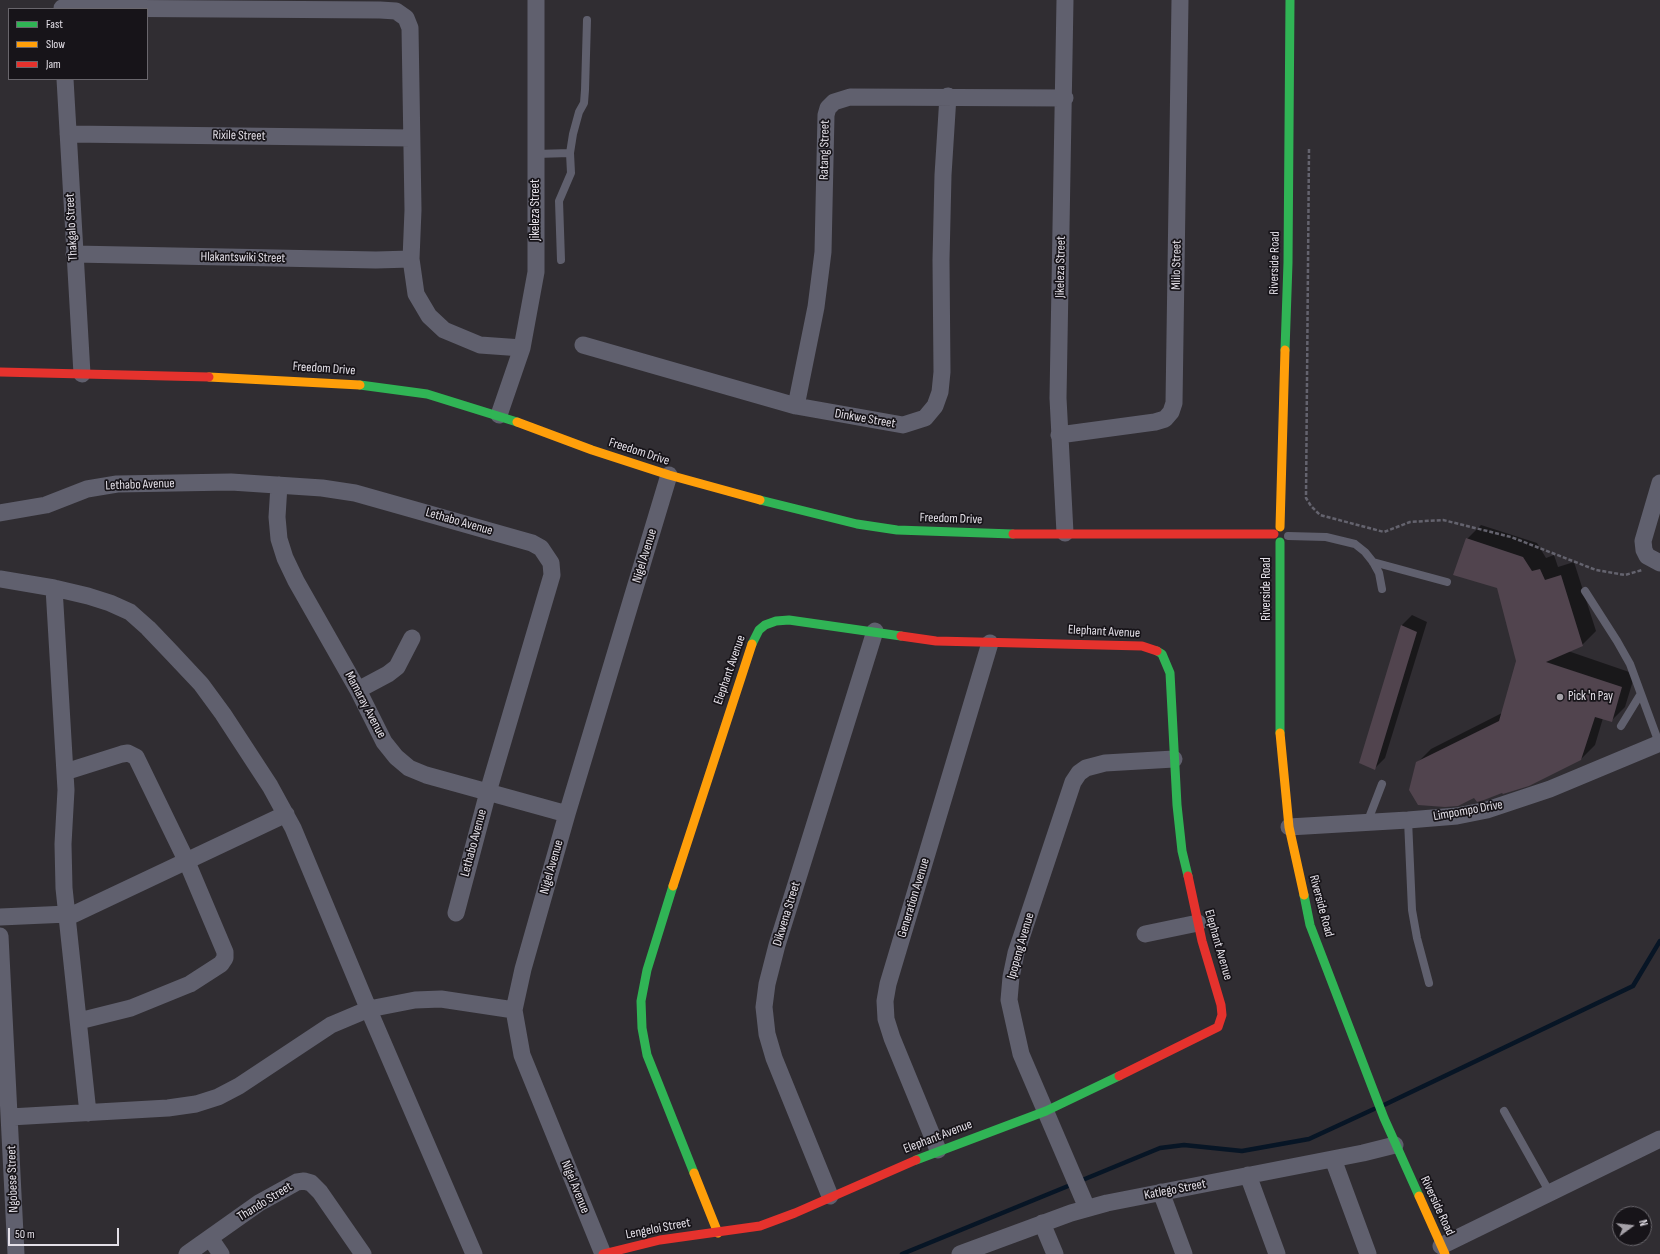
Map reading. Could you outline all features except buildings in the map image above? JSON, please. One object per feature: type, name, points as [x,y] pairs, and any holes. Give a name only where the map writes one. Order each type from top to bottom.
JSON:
[{"type":"street","name":"Jikeleza Street","points":[[499,415],[522,348],[536,272],[536,0]]},
{"type":"street","name":"Jikeleza Street","points":[[1064,533],[1059,435],[1065,0]]},
{"type":"street","name":"Mlilo Street","points":[[1059,435],[1155,422],[1165,419],[1171,412],[1174,404],[1180,0]]},
{"type":"street","name":"Riverside Road","points":[[1277,530],[1288,263],[1290,0]]},
{"type":"street","points":[[62,6],[380,10],[396,11],[406,18],[410,28],[413,210],[412,259],[416,294],[429,316],[444,330],[480,345],[522,348]]},
{"type":"street","name":"Thakgalo Street","points":[[65,80],[82,374]]},
{"type":"street","name":"Ratang Street","points":[[796,406],[816,308],[823,252],[826,115],[828,108],[834,102],[850,97],[948,96],[1064,98]]},
{"type":"street","name":"Dinkwe Street","points":[[583,345],[796,406],[903,425],[925,418],[935,406],[940,392],[942,372],[942,214],[948,96]]},
{"type":"street","name":"Rixile Street","points":[[68,134],[411,138]]},
{"type":"street","name":"Hlakantswiki Street","points":[[74,254],[376,260],[412,259]]},
{"type":"street","name":"Freedom Drive","points":[[0,372],[230,377],[346,383],[426,394],[499,415],[592,450],[669,475],[812,514],[897,530],[988,534],[1277,530]]},
{"type":"street","name":"Nigel Avenue","points":[[603,1254],[522,1055],[517,1034],[514,1010],[523,969],[567,814],[669,475]]},
{"type":"street","name":"Lethabo Avenue","points":[[0,513],[46,505],[87,489],[117,484],[231,482],[322,488],[355,492],[532,543],[546,554],[551,563],[552,575],[488,792],[456,913]]},
{"type":"street","points":[[1653,566],[1644,550],[1643,541],[1660,483]]},
{"type":"street","name":"Mamaray Avenue","points":[[279,485],[277,517],[279,539],[285,558],[296,582],[358,690],[384,742],[396,757],[405,764],[426,774],[567,814]]},
{"type":"street","points":[[1286,529],[1288,536],[1284,541],[1280,542],[1274,538],[1277,530],[1286,529]]},
{"type":"street","name":"Riverside Road","points":[[1280,542],[1279,719],[1289,827],[1310,925],[1395,1145],[1443,1250]]},
{"type":"street","points":[[0,579],[54,588],[110,603],[130,612],[148,628],[210,696],[255,761],[286,814],[474,1254]]},
{"type":"street","points":[[54,588],[65,772],[66,807],[63,866],[88,1113]]},
{"type":"street","name":"Elephant Avenue","points":[[789,620],[875,631],[936,641],[990,643],[1102,644],[1142,646],[1162,654],[1168,664],[1170,674],[1174,759],[1182,851],[1198,923],[1222,1005],[1222,1014],[1218,1027],[1209,1033],[1046,1111],[938,1150],[760,1226],[718,1233],[647,1055],[642,1028],[641,1001],[646,970],[704,787],[753,641],[759,630],[765,625],[776,621],[789,620]]},
{"type":"street","name":"Dikwena Street","points":[[830,1196],[774,1058],[767,1034],[764,1007],[767,984],[777,945],[875,631]]},
{"type":"street","points":[[358,690],[388,674],[397,667],[412,638]]},
{"type":"street","name":"Generation Avenue","points":[[938,1150],[892,1038],[886,1018],[885,1001],[888,984],[990,643]]},
{"type":"street","name":"Limpompo Drive","points":[[1289,827],[1367,824],[1457,816],[1487,810],[1520,800],[1660,744]]},
{"type":"street","points":[[65,772],[122,754],[133,754],[139,763],[187,862],[225,952],[221,964],[190,984],[159,998],[131,1008],[78,1021]]},
{"type":"street","name":"Ipopeng Avenue","points":[[1088,1208],[1021,1054],[1011,1014],[1009,992],[1011,977],[1016,953],[1074,782],[1079,773],[1094,765],[1174,759]]},
{"type":"street","points":[[0,917],[68,915],[187,862],[286,814]]},
{"type":"street","points":[[1145,934],[1198,923]]},
{"type":"street","name":"Ngobese Street","points":[[0,936],[16,1254]]},
{"type":"street","points":[[10,1117],[168,1108],[196,1104],[218,1097],[239,1086],[331,1025],[369,1009],[414,1000],[441,999],[514,1010]]},
{"type":"street","points":[[1443,1250],[1550,1193],[1660,1139]]},
{"type":"street","name":"Katlego Street","points":[[960,1254],[1042,1223],[1088,1208],[1161,1192],[1333,1159],[1395,1145]]},
{"type":"street","points":[[1333,1159],[1368,1254]]},
{"type":"street","points":[[1248,1175],[1277,1254]]},
{"type":"street","name":"Thando Street","points":[[187,1254],[259,1203],[298,1182],[304,1181],[312,1183],[320,1192],[363,1254]]},
{"type":"street","points":[[1161,1192],[1184,1254]]},
{"type":"street","points":[[1042,1223],[1055,1254]]},
{"type":"street","name":"Lengeloi Street","points":[[603,1254],[660,1240],[718,1233]]},
{"type":"street","points":[[210,1238],[221,1254]]},
{"type":"lane","points":[[561,260],[560,201],[571,173],[570,153],[573,134],[579,112],[584,103],[586,90],[587,20]]},
{"type":"lane","points":[[536,154],[570,153]]},
{"type":"lane","points":[[1288,536],[1326,537],[1355,544],[1366,552],[1373,562],[1379,573],[1382,589]]},
{"type":"lane","points":[[1373,562],[1447,582]]},
{"type":"lane","points":[[1585,591],[1630,664],[1640,695],[1660,744]]},
{"type":"lane","points":[[1621,726],[1640,695]]},
{"type":"lane","points":[[1367,824],[1382,784]]},
{"type":"lane","points":[[1408,820],[1412,910],[1417,938],[1429,983]]},
{"type":"lane","points":[[1504,1111],[1550,1193]]},
{"type":"path","points":[[1308,142],[1306,498],[1310,506],[1320,515],[1384,532],[1410,522],[1443,520],[1511,537],[1596,570],[1625,575],[1653,566]]},
{"type":"waterway","points":[[1384,1105],[1633,986],[1660,941]]},
{"type":"waterway","points":[[1080,1181],[1160,1148],[1184,1145],[1242,1151],[1309,1139],[1374,1109]]},
{"type":"waterway","points":[[902,1254],[1073,1184]]},
{"type":"traffic: fast","points":[[1285,350],[1288,263],[1290,0]]},
{"type":"traffic: fast","points":[[360,385],[427,394],[517,422]]},
{"type":"traffic: fast","points":[[760,500],[857,524],[897,530],[1013,534]]},
{"type":"traffic: fast","points":[[1280,542],[1280,733]]},
{"type":"traffic: fast","points":[[752,644],[759,630],[765,625],[776,621],[789,620],[901,636]]},
{"type":"traffic: fast","points":[[1157,651],[1162,654],[1170,673],[1177,805],[1182,851],[1188,876]]},
{"type":"traffic: fast","points":[[673,886],[647,970],[641,1001],[642,1028],[647,1055],[694,1173]]},
{"type":"traffic: fast","points":[[1304,895],[1310,925],[1384,1118],[1419,1196]]},
{"type":"traffic: fast","points":[[916,1160],[1046,1111],[1119,1076]]},
{"type":"traffic: slow","points":[[1280,527],[1285,350]]},
{"type":"traffic: slow","points":[[209,377],[360,385]]},
{"type":"traffic: slow","points":[[517,422],[592,450],[669,475],[760,500]]},
{"type":"traffic: slow","points":[[673,886],[752,644]]},
{"type":"traffic: slow","points":[[1280,733],[1289,827],[1304,895]]},
{"type":"traffic: slow","points":[[694,1173],[718,1233]]},
{"type":"traffic: slow","points":[[1419,1196],[1445,1254]]},
{"type":"traffic: jam","points":[[0,372],[209,377]]},
{"type":"traffic: jam","points":[[1013,534],[1274,534]]},
{"type":"traffic: jam","points":[[901,636],[936,641],[1142,646],[1157,651]]},
{"type":"traffic: jam","points":[[1119,1076],[1218,1027],[1222,1015],[1221,1005],[1202,941],[1188,876]]},
{"type":"traffic: jam","points":[[603,1254],[660,1240],[760,1226],[795,1213],[916,1160]]},
{"type":"place","name":"Pick 'n Pay","points":[[1560,697]]}]
